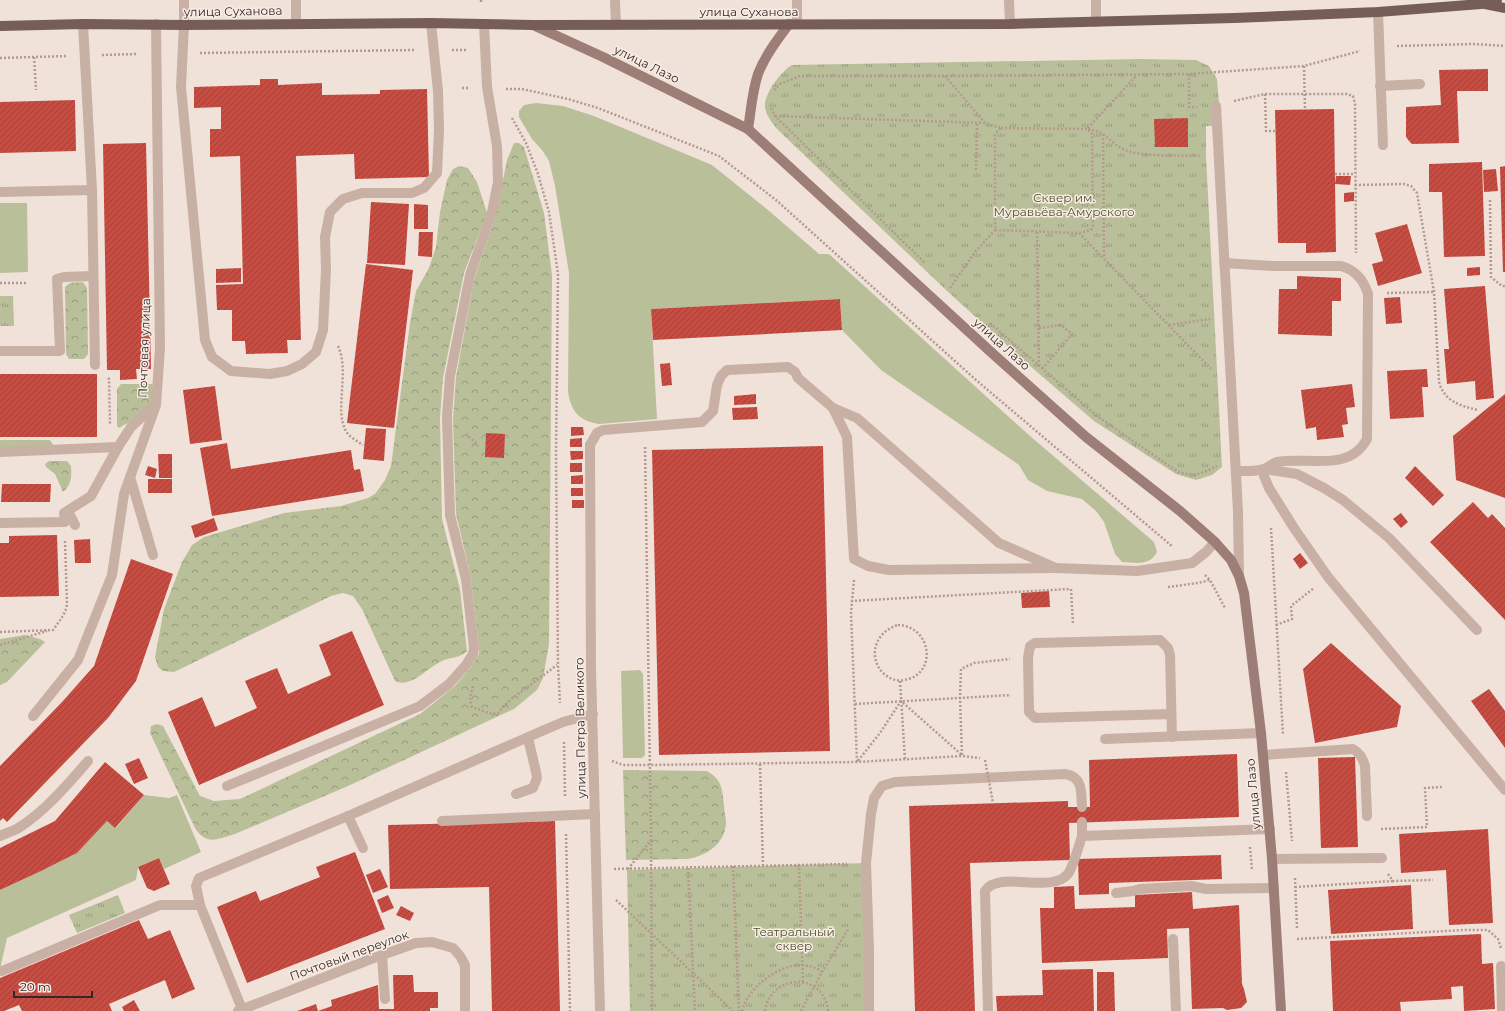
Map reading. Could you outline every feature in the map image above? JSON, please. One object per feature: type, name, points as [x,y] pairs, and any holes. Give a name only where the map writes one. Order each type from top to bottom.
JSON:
[{"type":"main road","name":"улица Суханова","points":[[0,26],[296,23],[533,25],[1010,24],[1378,12],[1481,4],[1497,0]]},
{"type":"main road","points":[[1481,4],[1505,8]]},
{"type":"main road","points":[[748,129],[753,94],[758,74],[767,55],[793,24]]},
{"type":"main road","name":"улица Лазо","points":[[533,25],[603,57],[748,129],[992,353],[1075,426],[1180,511],[1215,542],[1230,560],[1239,576],[1244,593],[1261,733],[1270,829],[1281,1011]]},
{"type":"street","points":[[184,0],[181,87],[205,340],[212,357],[231,371],[270,374],[288,371],[302,364],[316,352],[323,330],[326,270],[325,236],[330,212],[343,199],[362,193],[412,193],[424,188],[437,173],[439,130],[438,91],[432,23]]},
{"type":"street","points":[[296,0],[296,23]]},
{"type":"street","points":[[615,0],[616,25]]},
{"type":"street","points":[[793,24],[797,0]]},
{"type":"street","points":[[1009,0],[1010,24]]},
{"type":"street","points":[[1096,0],[1096,22]]},
{"type":"street","points":[[1378,12],[1383,145]]},
{"type":"street","points":[[83,24],[92,190],[94,365]]},
{"type":"street","name":"Почтовая улица","points":[[33,716],[78,660],[112,575],[124,494],[156,405],[160,348],[156,24]]},
{"type":"street","points":[[227,786],[420,706],[450,684],[473,654],[474,648],[466,579],[450,515],[447,416],[450,376],[470,275],[492,212],[498,182],[497,146],[487,87],[484,24]]},
{"type":"street","points":[[1380,86],[1420,84]]},
{"type":"street","name":"улица Лазо","points":[[1216,106],[1236,471],[1239,576]]},
{"type":"street","points":[[0,192],[92,190]]},
{"type":"street","points":[[1224,263],[1273,266],[1342,266],[1348,268],[1364,282],[1368,294],[1367,439],[1362,448],[1350,456],[1324,462],[1294,460],[1276,462],[1264,469]]},
{"type":"street","points":[[0,352],[60,351],[57,279],[64,277],[93,276]]},
{"type":"street","points":[[644,426],[702,422],[713,411],[717,385],[721,376],[727,370],[788,367],[795,372],[798,378],[833,408],[857,418],[999,543],[1056,568]]},
{"type":"street","points":[[0,523],[65,522],[64,513],[91,496],[131,427],[156,405]]},
{"type":"street","points":[[833,408],[847,437],[854,559],[868,566],[889,570],[1056,568],[1137,571],[1192,563],[1206,552],[1215,542]]},
{"type":"street","name":"улица Петра Великого","points":[[600,1011],[591,669],[590,445],[597,433],[603,430],[644,426]]},
{"type":"street","points":[[0,452],[118,448]]},
{"type":"street","points":[[1264,469],[1264,476],[1269,488],[1294,528],[1328,577],[1505,790]]},
{"type":"street","points":[[1236,471],[1264,469],[1297,474],[1343,500],[1389,538],[1476,630]]},
{"type":"street","points":[[130,477],[153,555]]},
{"type":"street","points":[[68,511],[76,525]]},
{"type":"street","points":[[1171,714],[1035,718],[1029,712],[1028,658],[1030,646],[1035,643],[1160,640],[1168,648],[1170,655],[1172,736]]},
{"type":"street","points":[[240,1010],[200,905],[196,886],[199,878],[348,816],[563,722],[593,714]]},
{"type":"street","points":[[1105,739],[1261,733]]},
{"type":"street","points":[[516,794],[533,788],[537,778],[528,738]]},
{"type":"street","points":[[1262,755],[1353,749],[1363,758],[1365,766],[1367,816]]},
{"type":"street","points":[[0,836],[19,827],[43,809],[88,761]]},
{"type":"street","points":[[868,1011],[869,950],[866,863],[874,798],[882,786],[895,782],[1064,774],[1071,775],[1080,783],[1082,807]]},
{"type":"street","points":[[442,820],[595,814]]},
{"type":"street","points":[[348,816],[362,848]]},
{"type":"street","points":[[988,1011],[985,891],[994,884],[1003,882],[1052,882],[1062,880],[1069,873],[1082,836],[1082,822]]},
{"type":"street","points":[[1082,836],[1270,829]]},
{"type":"street","points":[[1272,859],[1382,858]]},
{"type":"street","points":[[1116,893],[1133,891],[1140,888],[1191,886],[1206,890],[1253,887],[1274,888]]},
{"type":"street","points":[[2,971],[160,905],[200,905]]},
{"type":"street","points":[[1174,940],[1176,1011]]},
{"type":"street","name":"Почтовый переулок","points":[[240,1010],[416,943],[432,942],[453,948],[465,965],[465,1011]]},
{"type":"street","points":[[382,956],[385,999]]},
{"type":"street","points":[[1501,966],[1502,1011]]},
{"type":"path","points":[[772,94],[780,84],[800,76],[1190,74],[1304,66],[1379,46],[1473,44],[1505,46]]},
{"type":"path","points":[[183,53],[486,50]]},
{"type":"path","points":[[34,57],[36,90]]},
{"type":"path","points":[[1304,66],[1305,110]]},
{"type":"path","points":[[1190,74],[1189,107],[1216,106],[1265,94],[1342,93],[1352,96],[1355,104],[1357,275]]},
{"type":"path","points":[[1088,129],[1136,75]]},
{"type":"path","points":[[944,76],[985,123]]},
{"type":"path","points":[[487,87],[522,89],[568,99],[598,108],[719,156],[776,200],[976,380],[1192,563],[1210,580],[1227,612]]},
{"type":"path","points":[[1265,94],[1266,131],[1276,131]]},
{"type":"path","points":[[770,104],[770,108],[775,116],[927,266]]},
{"type":"path","points":[[775,116],[985,123],[1001,128],[1088,129],[1103,133],[1119,148],[1127,151],[1148,154],[1206,156]]},
{"type":"path","points":[[976,170],[977,123]]},
{"type":"path","points":[[995,230],[995,135],[1001,128]]},
{"type":"path","points":[[995,230],[1079,233],[1091,230],[1093,226],[1092,134],[1088,129]]},
{"type":"path","points":[[1103,133],[1104,258]]},
{"type":"path","points":[[526,143],[538,174],[549,212],[558,274],[556,453],[558,686],[563,722],[570,1011]]},
{"type":"path","points":[[1335,174],[1355,174]]},
{"type":"path","points":[[1355,185],[1404,184],[1411,186],[1416,193],[1434,292],[1439,382],[1441,390],[1455,403],[1478,410]]},
{"type":"path","points":[[1490,200],[1491,277],[1502,286],[1505,286]]},
{"type":"path","points":[[956,293],[950,288],[975,252],[995,230]]},
{"type":"path","points":[[1037,232],[1041,368]]},
{"type":"path","points":[[1079,233],[1211,369]]},
{"type":"path","points":[[0,283],[28,282]]},
{"type":"path","points":[[1384,293],[1434,292]]},
{"type":"path","points":[[1169,325],[1213,318]]},
{"type":"path","points":[[986,319],[1097,416],[1178,472],[1190,475],[1199,474],[1221,464]]},
{"type":"path","points":[[1039,328],[1061,325],[1072,334],[1041,368]]},
{"type":"path","points":[[323,330],[337,343],[342,354],[342,413],[346,432],[362,445]]},
{"type":"path","points":[[94,365],[110,379],[110,423]]},
{"type":"path","points":[[644,426],[651,840],[652,1011]]},
{"type":"path","points":[[0,645],[53,630],[66,610],[65,522]]},
{"type":"path","points":[[854,559],[851,620],[857,762]]},
{"type":"path","points":[[1276,625],[1292,619],[1291,606],[1328,577]]},
{"type":"path","points":[[851,601],[1071,589],[1074,642]]},
{"type":"path","points":[[898,625],[907,626],[915,630],[922,637],[927,650],[925,664],[920,672],[913,678],[900,681],[891,679],[884,673],[878,666],[876,656],[876,646],[882,634],[889,628],[898,625]]},
{"type":"path","points":[[0,632],[53,630]]},
{"type":"path","points":[[962,756],[960,698],[961,670],[974,663],[1028,658]]},
{"type":"path","points":[[474,684],[470,696],[472,707],[492,714],[498,713],[510,700],[558,665]]},
{"type":"path","points":[[900,681],[905,760]]},
{"type":"path","points":[[855,704],[1028,694]]},
{"type":"path","points":[[901,701],[962,756]]},
{"type":"path","points":[[857,762],[880,733],[901,701]]},
{"type":"path","points":[[594,757],[623,764],[649,765],[857,762],[975,756],[985,760],[993,803]]},
{"type":"path","points":[[760,764],[763,865]]},
{"type":"path","points":[[1367,816],[1372,830],[1427,827],[1424,788],[1442,787]]},
{"type":"path","points":[[1249,829],[1253,887]]},
{"type":"path","points":[[651,840],[628,869],[866,863]]},
{"type":"path","points":[[1382,858],[1390,878],[1393,881]]},
{"type":"path","points":[[799,864],[803,982]]},
{"type":"path","points":[[733,866],[740,1011]]},
{"type":"path","points":[[688,868],[694,1011]]},
{"type":"path","points":[[1295,887],[1433,880]]},
{"type":"path","points":[[627,911],[733,1011]]},
{"type":"path","points":[[801,1011],[822,972],[850,926]]},
{"type":"path","points":[[1297,939],[1488,930],[1498,938],[1501,966]]},
{"type":"path","points":[[740,1011],[759,984],[767,978],[789,967],[802,965],[815,967],[822,972]]},
{"type":"path","points":[[765,1011],[770,997],[778,989],[788,983],[803,982],[820,990],[825,999],[828,1011]]},
{"type":"green space","name":"Сквер им. Муравьёва-Амурского","points":[[1141,59],[1196,60],[1209,66],[1217,79],[1221,126],[1206,126],[1206,156],[1222,467],[1212,475],[1196,480],[1176,474],[1094,421],[1023,360],[946,290],[778,130],[772,123],[765,108],[765,103],[770,90],[783,72],[792,65]]},
{"type":"green space","points":[[536,103],[563,106],[594,116],[712,165],[768,210],[819,254],[829,254],[1030,436],[1154,542],[1157,552],[1151,560],[1147,562],[1122,562],[1115,554],[1104,522],[1096,511],[1082,499],[1047,491],[1028,480],[1019,465],[881,370],[842,330],[840,299],[651,309],[657,419],[599,424],[592,423],[581,418],[571,405],[568,392],[569,273],[555,186],[549,161],[532,139],[519,117],[519,111],[524,105]]},
{"type":"green space","points":[[514,143],[519,143],[524,147],[544,213],[552,275],[549,644],[543,678],[537,690],[514,709],[348,786],[235,834],[213,840],[208,839],[199,834],[195,828],[150,733],[151,726],[157,724],[163,726],[200,796],[214,801],[240,799],[420,714],[455,686],[471,667],[479,654],[471,578],[456,514],[453,419],[456,377],[474,280],[496,215],[507,160]]},
{"type":"green space","points":[[459,166],[468,168],[477,182],[487,213],[464,273],[443,378],[440,418],[442,519],[460,589],[467,651],[462,655],[437,663],[412,680],[402,683],[395,681],[362,609],[353,596],[343,593],[331,596],[174,672],[163,671],[158,667],[155,657],[164,609],[182,562],[192,545],[204,537],[284,513],[341,506],[368,498],[375,494],[385,480],[391,466],[410,323],[416,291],[429,268],[436,247],[440,212],[447,180],[453,169]]},
{"type":"green space","points":[[0,203],[27,203],[28,272],[0,273]]},
{"type":"green space","points":[[83,282],[87,288],[88,354],[84,359],[69,359],[66,354],[65,287],[70,283]]},
{"type":"green space","points":[[0,296],[13,296],[14,326],[0,326]]},
{"type":"green space","points":[[121,384],[152,384],[154,390],[154,403],[138,417],[119,428],[117,426],[117,389]]},
{"type":"green space","points":[[0,440],[50,440],[53,445],[0,451]]},
{"type":"green space","points":[[49,461],[67,461],[71,466],[68,487],[63,492],[55,474],[46,467],[45,464]]},
{"type":"green space","points":[[25,635],[45,642],[7,682],[0,685],[0,639]]},
{"type":"green space","points":[[640,670],[643,674],[645,755],[642,758],[623,758],[621,671]]},
{"type":"green space","points":[[623,770],[707,771],[712,774],[722,789],[726,821],[725,830],[718,843],[708,852],[688,859],[626,860]]},
{"type":"green space","points":[[144,795],[169,798],[177,795],[201,852],[164,869],[159,858],[138,867],[136,880],[7,938],[0,969],[0,890],[77,853],[107,821],[116,828]]},
{"type":"green space","name":"Театральный сквер","points":[[867,863],[869,1011],[630,1011],[627,870]]},
{"type":"green space","points":[[118,895],[125,913],[77,933],[69,915]]},
{"type":"building","points":[[1488,69],[1488,91],[1457,91],[1459,143],[1412,144],[1409,141],[1406,137],[1406,107],[1441,105],[1439,70]]},
{"type":"building","points":[[260,79],[278,79],[278,85],[322,83],[322,95],[380,94],[380,90],[427,89],[429,177],[355,179],[354,154],[296,156],[301,340],[287,340],[288,353],[246,354],[245,341],[232,341],[232,310],[217,310],[216,285],[243,284],[240,156],[210,157],[210,129],[221,129],[221,107],[194,108],[194,87],[260,85]]},
{"type":"building","points":[[75,100],[76,151],[0,153],[0,102]]},
{"type":"building","points":[[1334,109],[1336,252],[1306,253],[1306,243],[1278,243],[1275,110]]},
{"type":"building","points":[[1188,118],[1188,147],[1155,147],[1154,119]]},
{"type":"building","points":[[146,143],[151,369],[136,369],[137,379],[120,380],[120,370],[107,370],[103,144]]},
{"type":"building","points":[[1482,162],[1485,256],[1444,257],[1442,192],[1429,192],[1429,164]]},
{"type":"building","points":[[1505,166],[1505,272],[1503,272],[1500,167]]},
{"type":"building","points":[[1496,169],[1498,191],[1484,192],[1483,170]]},
{"type":"building","points":[[1336,176],[1351,176],[1350,185],[1335,184]]},
{"type":"building","points":[[1354,192],[1354,201],[1344,202],[1344,193]]},
{"type":"building","points":[[371,202],[409,204],[405,265],[367,263]]},
{"type":"building","points":[[414,204],[428,205],[428,229],[414,229]]},
{"type":"building","points":[[1407,224],[1422,273],[1378,286],[1372,264],[1383,261],[1375,233]]},
{"type":"building","points":[[419,232],[433,232],[432,257],[418,256]]},
{"type":"building","points":[[366,264],[413,270],[394,428],[347,423]]},
{"type":"building","points":[[1480,267],[1480,275],[1467,276],[1467,268]]},
{"type":"building","points":[[241,268],[241,282],[216,283],[216,269]]},
{"type":"building","points":[[1297,276],[1341,278],[1341,301],[1332,301],[1332,336],[1278,334],[1279,289],[1297,289]]},
{"type":"building","points":[[1485,286],[1494,398],[1476,400],[1475,381],[1447,384],[1444,349],[1449,349],[1444,289]]},
{"type":"building","points":[[1400,297],[1402,323],[1386,324],[1384,298]]},
{"type":"building","points":[[840,299],[842,330],[653,340],[651,309]]},
{"type":"building","points":[[670,363],[672,385],[662,386],[660,364]]},
{"type":"building","points":[[1427,369],[1428,387],[1422,387],[1424,417],[1390,419],[1387,371]]},
{"type":"building","points":[[0,374],[97,374],[97,437],[0,437]]},
{"type":"building","points":[[1352,384],[1355,407],[1346,408],[1348,424],[1342,425],[1344,437],[1317,440],[1316,427],[1306,429],[1301,390]]},
{"type":"building","points":[[215,386],[222,440],[190,444],[183,390]]},
{"type":"building","points":[[756,394],[756,404],[734,405],[734,396]]},
{"type":"building","points":[[1505,394],[1505,498],[1456,480],[1453,436]]},
{"type":"building","points":[[757,407],[758,419],[733,420],[732,408]]},
{"type":"building","points":[[571,427],[583,427],[584,435],[571,436]]},
{"type":"building","points":[[366,428],[386,429],[384,461],[363,459]]},
{"type":"building","points":[[486,433],[505,434],[504,458],[485,457]]},
{"type":"building","points":[[582,438],[582,447],[570,447],[570,439]]},
{"type":"building","points":[[227,443],[231,469],[351,450],[354,470],[360,469],[364,491],[212,516],[200,448]]},
{"type":"building","points":[[823,446],[830,751],[659,755],[652,450]]},
{"type":"building","points":[[570,451],[583,451],[583,459],[571,460]]},
{"type":"building","points":[[158,454],[172,454],[172,478],[159,478]]},
{"type":"building","points":[[570,463],[582,463],[582,472],[570,472]]},
{"type":"building","points":[[148,466],[157,469],[155,478],[145,475]]},
{"type":"building","points":[[1415,466],[1444,495],[1433,506],[1405,478]]},
{"type":"building","points":[[583,475],[583,484],[571,484],[571,476]]},
{"type":"building","points":[[148,479],[172,479],[172,493],[148,493]]},
{"type":"building","points":[[2,484],[51,484],[50,502],[1,502]]},
{"type":"building","points":[[571,488],[583,488],[583,496],[571,496]]},
{"type":"building","points":[[572,500],[584,500],[584,508],[572,508]]},
{"type":"building","points":[[1473,502],[1488,518],[1492,514],[1505,528],[1505,620],[1430,542]]},
{"type":"building","points":[[1401,513],[1408,522],[1401,528],[1393,519]]},
{"type":"building","points":[[214,518],[218,530],[195,538],[191,526]]},
{"type":"building","points":[[57,535],[59,596],[0,597],[0,543],[9,543],[9,536]]},
{"type":"building","points":[[90,539],[91,563],[75,563],[74,540]]},
{"type":"building","points":[[1300,553],[1308,563],[1300,569],[1293,559]]},
{"type":"building","points":[[131,559],[173,574],[136,681],[108,718],[77,750],[7,822],[3,818],[0,821],[0,766],[62,702],[94,666]]},
{"type":"building","points":[[1049,591],[1050,607],[1022,608],[1021,593]]},
{"type":"building","points":[[352,631],[384,705],[199,785],[168,712],[202,697],[215,727],[257,708],[245,681],[277,668],[288,694],[331,675],[319,645]]},
{"type":"building","points":[[1331,643],[1401,706],[1397,727],[1315,743],[1303,669]]},
{"type":"building","points":[[1489,689],[1505,711],[1505,748],[1471,701]]},
{"type":"building","points":[[1237,754],[1239,817],[1069,823],[1070,860],[970,863],[975,1011],[915,1011],[909,806],[1068,801],[1068,807],[1090,807],[1089,760]]},
{"type":"building","points":[[1355,757],[1358,847],[1321,848],[1318,758]]},
{"type":"building","points":[[139,758],[148,778],[134,784],[125,764]]},
{"type":"building","points":[[105,762],[144,795],[115,828],[107,821],[77,853],[0,890],[0,848],[55,821]]},
{"type":"building","points":[[555,821],[560,1011],[492,1011],[489,887],[390,889],[388,825]]},
{"type":"building","points":[[1488,829],[1493,923],[1449,925],[1446,870],[1401,873],[1399,834]]},
{"type":"building","points":[[355,852],[385,929],[247,983],[217,907],[256,891],[260,901],[320,877],[316,867]]},
{"type":"building","points":[[1221,855],[1222,879],[1109,883],[1109,894],[1079,895],[1078,859]]},
{"type":"building","points":[[159,858],[170,884],[154,891],[147,888],[138,867]]},
{"type":"building","points":[[380,869],[388,887],[373,893],[366,875]]},
{"type":"building","points":[[1411,885],[1413,929],[1331,934],[1328,890]]},
{"type":"building","points":[[1074,886],[1075,909],[1135,907],[1135,895],[1192,892],[1193,909],[1239,905],[1242,984],[1247,1002],[1241,1008],[1227,1010],[1223,1008],[1192,1009],[1189,928],[1167,929],[1168,958],[1042,963],[1040,908],[1054,908],[1054,887]]},
{"type":"building","points":[[388,895],[394,908],[382,913],[377,900]]},
{"type":"building","points":[[401,906],[414,913],[410,921],[396,915]]},
{"type":"building","points":[[139,920],[148,939],[170,930],[195,989],[172,999],[165,980],[109,1004],[112,1011],[22,1011],[19,1005],[4,1011],[0,1011],[0,978]]},
{"type":"building","points":[[1481,934],[1482,964],[1493,963],[1495,1009],[1464,1011],[1463,986],[1451,987],[1452,999],[1400,1002],[1401,1011],[1333,1011],[1330,941]]},
{"type":"building","points":[[1093,969],[1094,1011],[997,1011],[996,996],[1043,995],[1042,970]]},
{"type":"building","points":[[1097,972],[1114,972],[1115,1011],[1097,1011]]},
{"type":"building","points":[[393,975],[413,975],[414,992],[438,992],[438,1008],[430,1008],[430,1011],[318,1011],[332,1006],[331,1000],[378,985],[379,1009],[394,1009]]},
{"type":"building","points":[[134,1000],[140,1011],[124,1011],[122,1007]]},
{"type":"building","points":[[316,1004],[318,1011],[297,1011]]}]
